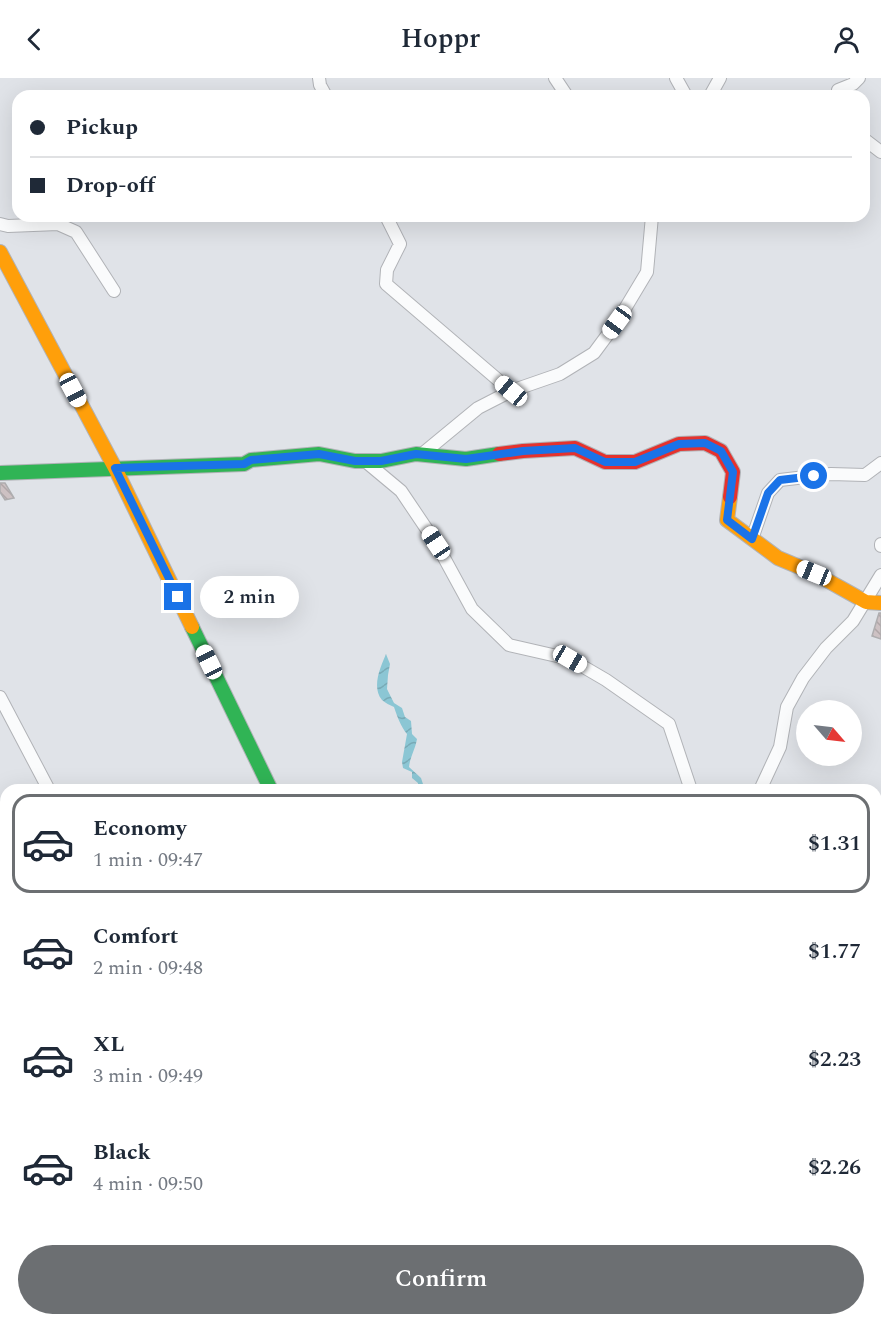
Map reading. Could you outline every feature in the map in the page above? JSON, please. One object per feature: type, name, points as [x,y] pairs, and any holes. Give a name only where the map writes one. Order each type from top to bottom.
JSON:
[{"type":"street","points":[[843,90],[859,78]]},
{"type":"street","points":[[389,222],[400,244],[387,270],[386,284],[511,391]]},
{"type":"street","points":[[422,454],[478,408],[511,391],[560,374],[594,353],[617,322],[647,272],[651,222]]},
{"type":"street","points":[[0,224],[8,226],[58,224],[76,232],[114,291]]},
{"type":"street","points":[[0,252],[115,468],[268,784]]},
{"type":"street","points":[[0,472],[244,464],[251,460],[319,454],[355,461],[381,461],[416,454],[466,459],[523,451],[575,448],[605,462],[635,462],[679,444],[705,443],[721,451],[733,472],[727,520],[778,558],[814,573],[866,602],[881,603]]},
{"type":"street","points":[[365,461],[401,491],[436,543],[472,609],[509,645],[570,659],[606,680],[669,724],[689,784]]},
{"type":"street","points":[[752,539],[768,493],[780,480],[831,474],[865,475],[881,464]]},
{"type":"street","points":[[763,784],[780,747],[788,707],[803,678],[825,648],[853,621],[881,575]]},
{"type":"street","points":[[0,697],[46,784]]},
{"type":"water","points":[[386,654],[390,664],[387,689],[394,703],[402,708],[405,717],[411,721],[412,734],[417,739],[409,767],[421,778],[423,784],[418,784],[412,778],[412,772],[403,768],[407,734],[394,707],[383,701],[379,695],[377,683]]},
{"type":"building","points":[[0,483],[5,483],[14,498],[5,500],[0,492]]},
{"type":"building","points":[[879,613],[881,613],[881,639],[872,636]]},
{"type":"traffic: fast","points":[[0,473],[244,464],[251,460],[319,454],[355,461],[381,461],[416,454],[466,459],[499,454]]},
{"type":"traffic: fast","points":[[192,627],[268,784]]},
{"type":"traffic: slow","points":[[0,252],[115,468],[192,627]]},
{"type":"traffic: slow","points":[[730,497],[727,520],[778,558],[814,573],[866,602],[881,603]]},
{"type":"traffic: jam","points":[[499,454],[575,448],[605,462],[635,462],[679,444],[705,443],[721,451],[733,472],[730,497]]},
{"type":"route","points":[[178,597],[115,468],[244,464],[251,460],[319,454],[355,461],[381,461],[416,454],[466,459],[523,451],[575,448],[605,462],[635,462],[679,444],[705,443],[721,451],[733,472],[727,520],[752,539],[768,493],[780,480],[814,476]]}]
